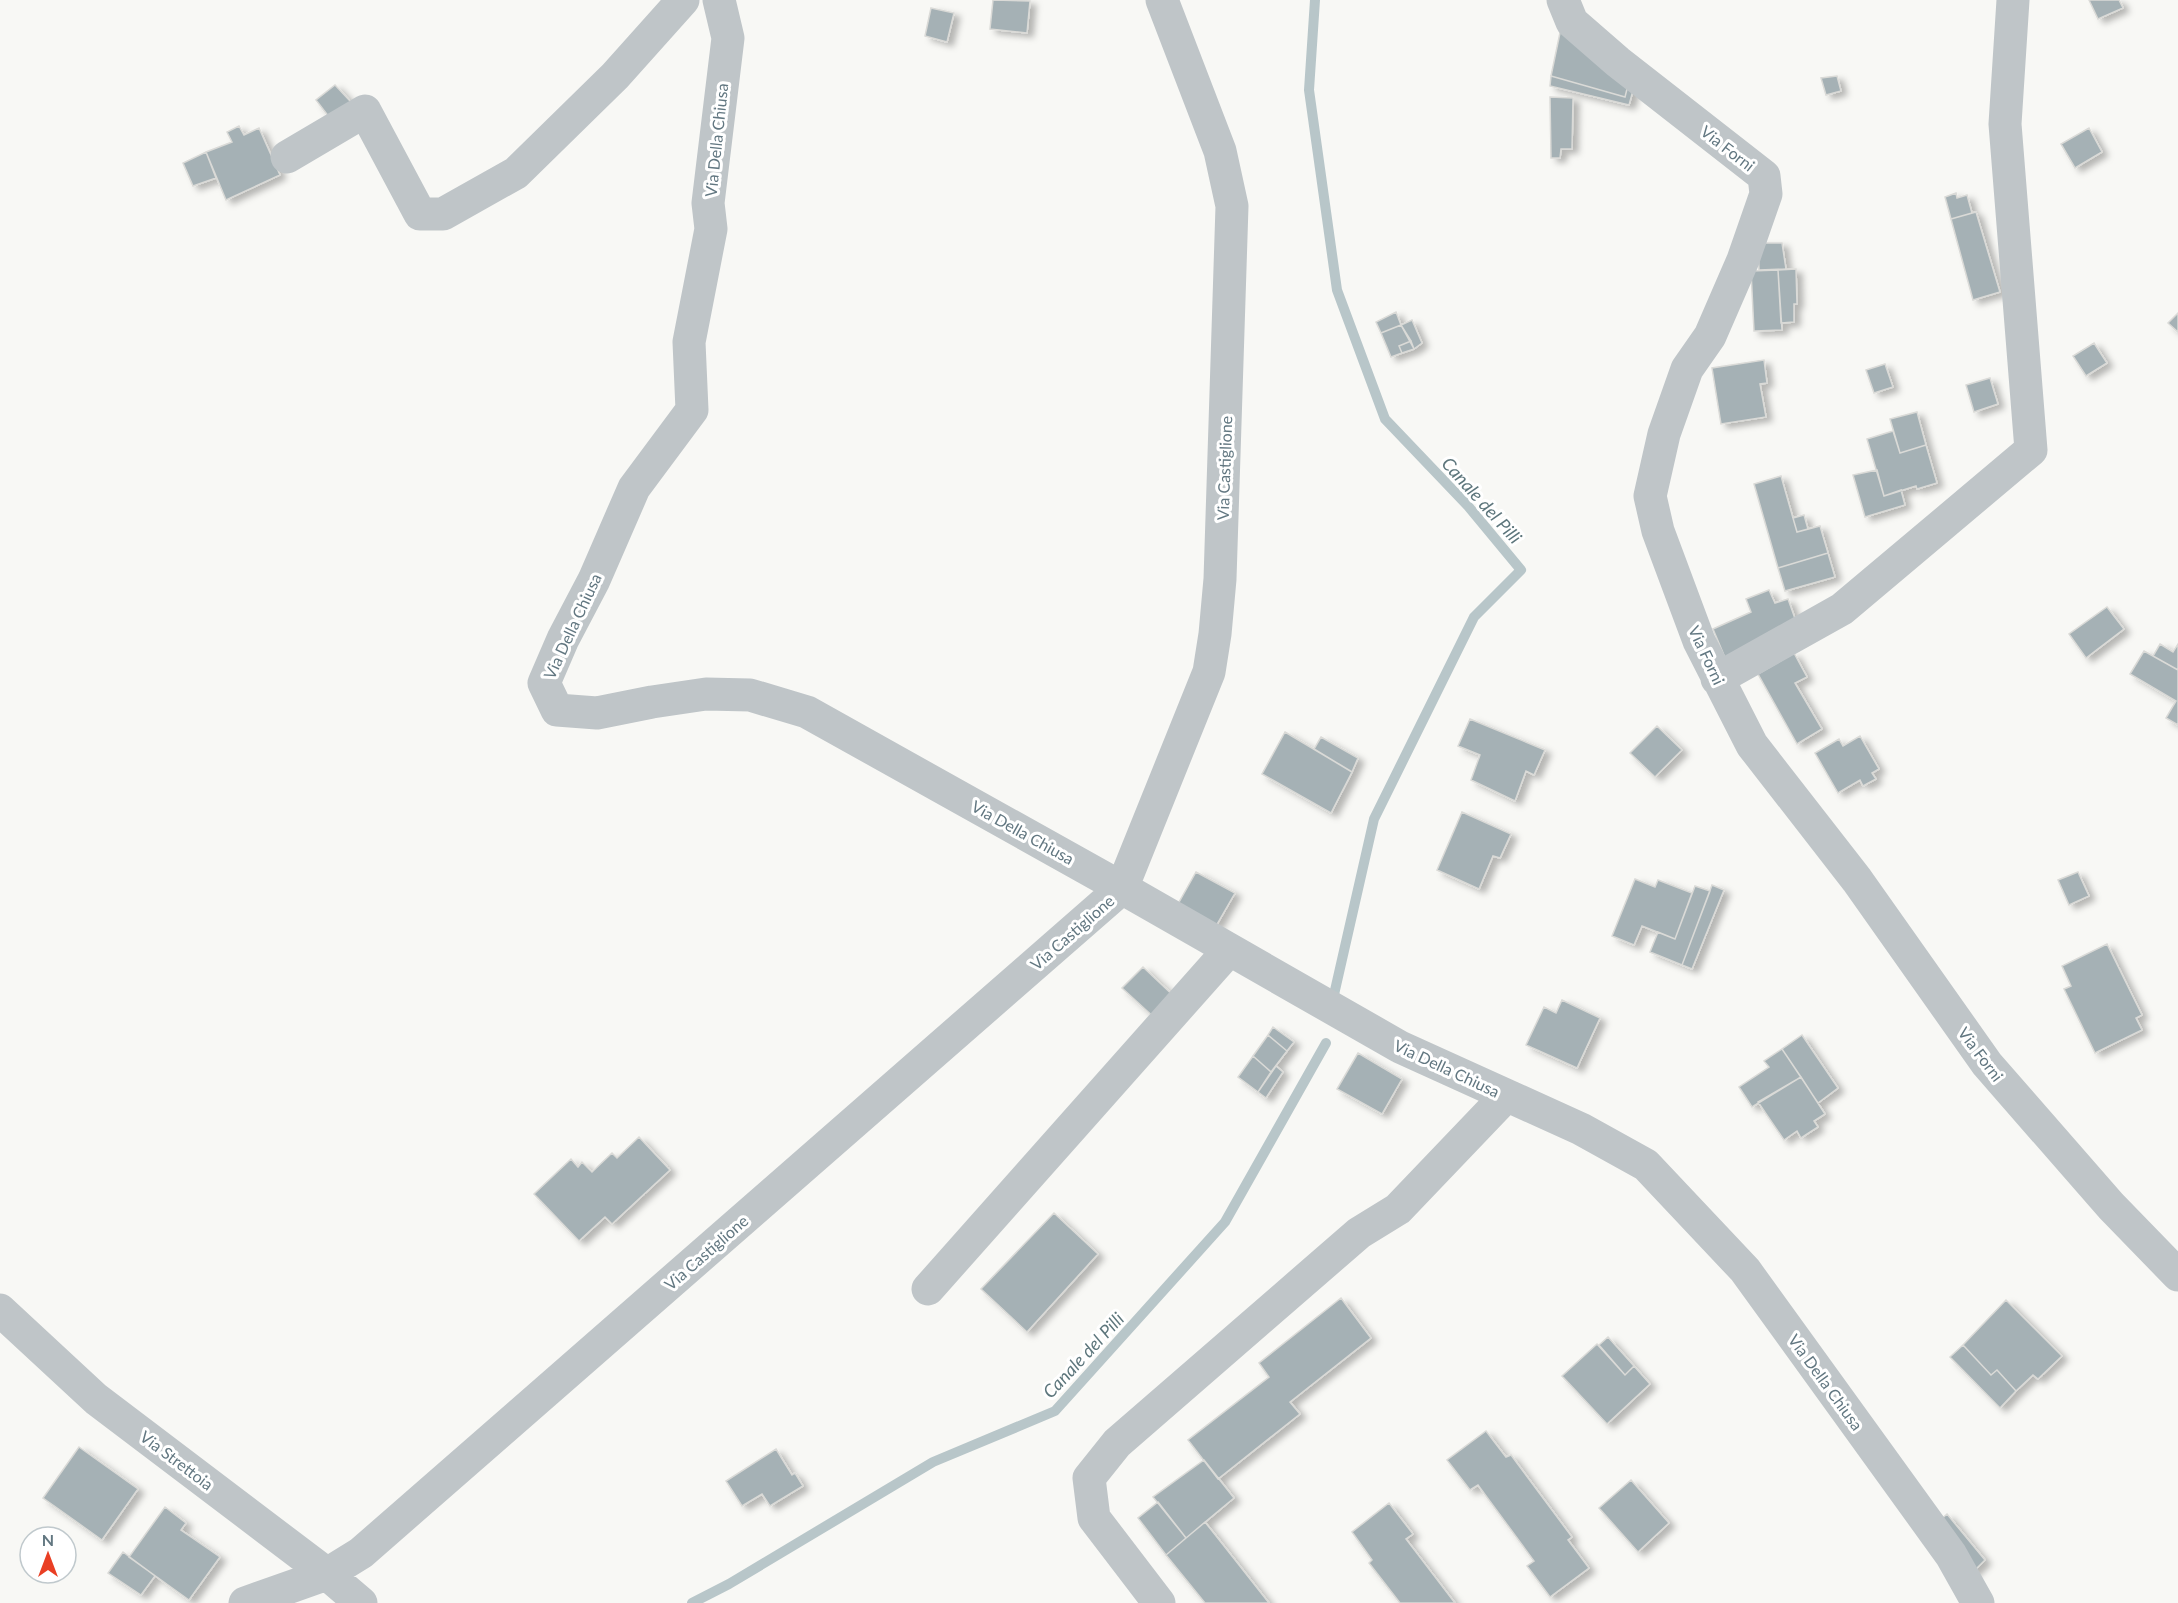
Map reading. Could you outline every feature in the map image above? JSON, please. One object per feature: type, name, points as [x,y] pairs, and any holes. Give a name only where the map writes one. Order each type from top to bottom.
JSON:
[{"type":"street","points":[[287,157],[365,111],[420,214],[444,214],[516,173],[615,76],[683,0]]},
{"type":"street","name":"Via Della Chiusa","points":[[719,0],[728,38],[708,203],[711,229],[689,342],[692,410],[634,488],[594,580],[563,639],[544,683],[557,710],[597,714],[652,702],[706,694],[750,695],[807,712],[1400,1047],[1581,1129],[1646,1166],[1738,1262],[1952,1556],[1978,1603]]},
{"type":"street","name":"Via Castiglione","points":[[245,1603],[327,1574],[361,1553],[1122,888],[1209,672],[1220,579],[1232,206],[1220,151],[1162,0]]},
{"type":"street","name":"Via Forni","points":[[1563,0],[1572,22],[1618,62],[1764,176],[1766,194],[1743,260],[1710,336],[1687,369],[1664,434],[1650,496],[1662,542],[1699,641],[1752,745],[1857,880],[1987,1064],[2111,1206],[2178,1275]]},
{"type":"street","points":[[1717,678],[1842,609],[2031,450],[2005,124],[2013,0]]},
{"type":"street","points":[[928,1289],[1229,950]]},
{"type":"street","points":[[1160,1603],[1094,1518],[1089,1478],[1117,1443],[1359,1233],[1398,1209],[1506,1096]]},
{"type":"street","name":"Via Strettoia","points":[[0,1310],[96,1399],[327,1574],[361,1603]]},
{"type":"building","points":[[993,0],[1030,1],[1027,33],[990,29]]},
{"type":"building","points":[[2089,0],[2119,0],[2123,8],[2098,19]]},
{"type":"building","points":[[931,8],[954,13],[947,42],[925,36]]},
{"type":"building","points":[[1561,28],[1628,85],[1625,97],[1551,76]]},
{"type":"building","points":[[1551,76],[1625,97],[1628,85],[1634,87],[1629,105],[1550,86]]},
{"type":"building","points":[[1837,76],[1841,91],[1826,95],[1821,78]]},
{"type":"building","points":[[335,85],[351,102],[329,117],[316,100]]},
{"type":"building","points":[[1550,97],[1573,98],[1572,149],[1561,149],[1560,158],[1551,158]]},
{"type":"building","points":[[239,126],[244,135],[259,128],[280,175],[226,200],[206,152],[232,142],[227,132]]},
{"type":"building","points":[[2089,128],[2102,152],[2075,168],[2061,144]]},
{"type":"building","points":[[206,152],[216,178],[193,186],[183,163]]},
{"type":"building","points":[[1956,193],[1957,198],[1967,195],[1972,213],[1951,219],[1945,197]]},
{"type":"building","points":[[1976,212],[2000,292],[1973,300],[1951,219]]},
{"type":"building","points":[[1758,243],[1782,243],[1786,269],[1759,270]]},
{"type":"building","points":[[1796,269],[1797,304],[1794,304],[1794,322],[1781,323],[1778,270]]},
{"type":"building","points":[[1778,270],[1782,330],[1754,331],[1751,271]]},
{"type":"building","points":[[1396,312],[1401,325],[1381,333],[1376,322]]},
{"type":"building","points":[[2178,313],[2178,332],[2168,323]]},
{"type":"building","points":[[1412,320],[1422,343],[1414,349],[1401,325]]},
{"type":"building","points":[[1401,325],[1411,341],[1399,346],[1402,353],[1391,357],[1381,333]]},
{"type":"building","points":[[1411,341],[1414,349],[1402,353],[1399,346]]},
{"type":"building","points":[[2094,343],[2107,363],[2086,376],[2073,356]]},
{"type":"building","points":[[1764,360],[1767,383],[1760,384],[1766,417],[1721,424],[1712,368]]},
{"type":"building","points":[[1885,364],[1893,387],[1874,393],[1866,370]]},
{"type":"building","points":[[1990,378],[1998,404],[1974,412],[1966,385]]},
{"type":"building","points":[[1917,412],[1926,445],[1900,453],[1890,419]]},
{"type":"building","points":[[1893,431],[1900,453],[1926,445],[1937,483],[1917,489],[1916,486],[1884,496],[1867,439]]},
{"type":"building","points":[[1877,470],[1884,496],[1901,490],[1905,505],[1865,517],[1853,475]]},
{"type":"building","points":[[1781,476],[1797,532],[1820,526],[1828,553],[1778,568],[1754,484]]},
{"type":"building","points":[[1804,515],[1808,529],[1797,532],[1793,518]]},
{"type":"building","points":[[1828,553],[1835,577],[1785,591],[1778,568]]},
{"type":"building","points":[[1769,590],[1775,603],[1788,599],[1797,624],[1726,660],[1713,629],[1751,612],[1746,599]]},
{"type":"building","points":[[2107,607],[2124,629],[2086,658],[2069,634]]},
{"type":"building","points":[[2160,644],[2173,652],[2178,644],[2178,670],[2153,656]]},
{"type":"building","points":[[2144,651],[2178,670],[2178,725],[2166,718],[2176,701],[2130,674]]},
{"type":"building","points":[[1794,653],[1807,677],[1795,683],[1822,729],[1797,744],[1758,674]]},
{"type":"building","points":[[1470,719],[1545,750],[1534,775],[1526,771],[1515,801],[1471,780],[1480,755],[1458,746]]},
{"type":"building","points":[[1657,726],[1682,750],[1655,777],[1630,753]]},
{"type":"building","points":[[1285,732],[1352,772],[1331,813],[1262,774]]},
{"type":"building","points":[[1860,736],[1879,769],[1872,773],[1876,779],[1863,786],[1860,780],[1838,793],[1815,753],[1839,739],[1843,746]]},
{"type":"building","points":[[1321,737],[1358,758],[1352,772],[1314,749]]},
{"type":"building","points":[[1462,812],[1511,834],[1500,858],[1493,856],[1479,889],[1437,870]]},
{"type":"building","points":[[1196,872],[1235,893],[1216,926],[1178,904]]},
{"type":"building","points":[[2078,872],[2089,896],[2069,905],[2058,880]]},
{"type":"building","points":[[1635,879],[1655,887],[1658,880],[1692,893],[1675,939],[1642,926],[1634,945],[1612,936]]},
{"type":"building","points":[[1712,885],[1724,890],[1692,969],[1682,965]]},
{"type":"building","points":[[1695,886],[1710,891],[1682,965],[1650,952],[1658,932],[1675,939]]},
{"type":"building","points":[[2107,944],[2142,1015],[2136,1018],[2142,1030],[2095,1053],[2064,989],[2071,986],[2062,966]]},
{"type":"building","points":[[1143,967],[1178,1000],[1158,1021],[1122,988]]},
{"type":"building","points":[[1562,1000],[1600,1018],[1577,1068],[1526,1045],[1544,1007],[1556,1013]]},
{"type":"building","points":[[1273,1027],[1294,1042],[1287,1051],[1268,1035]]},
{"type":"building","points":[[1268,1035],[1287,1051],[1271,1072],[1253,1056]]},
{"type":"building","points":[[1802,1035],[1838,1088],[1818,1103],[1782,1049]]},
{"type":"building","points":[[1782,1049],[1801,1077],[1752,1107],[1739,1087],[1769,1067],[1764,1061]]},
{"type":"building","points":[[1358,1053],[1402,1079],[1382,1114],[1337,1089]]},
{"type":"building","points":[[1253,1056],[1271,1072],[1258,1092],[1238,1077]]},
{"type":"building","points":[[1276,1066],[1283,1072],[1266,1098],[1258,1092]]},
{"type":"building","points":[[1801,1077],[1825,1114],[1814,1121],[1818,1127],[1801,1138],[1797,1131],[1784,1140],[1758,1102]]},
{"type":"building","points":[[639,1137],[670,1170],[612,1224],[605,1217],[579,1241],[534,1194],[571,1159],[578,1167],[582,1162],[592,1172],[612,1153],[617,1158]]},
{"type":"building","points":[[1054,1213],[1098,1254],[1027,1332],[981,1289]]},
{"type":"building","points":[[1341,1298],[1371,1338],[1290,1402],[1300,1414],[1218,1479],[1188,1440],[1269,1377],[1259,1363]]},
{"type":"building","points":[[2006,1300],[2062,1356],[2038,1379],[2033,1375],[2016,1391],[1997,1370],[1991,1375],[1963,1345]]},
{"type":"building","points":[[1608,1337],[1634,1366],[1625,1375],[1599,1345]]},
{"type":"building","points":[[1597,1344],[1625,1375],[1634,1366],[1650,1384],[1607,1424],[1562,1376]]},
{"type":"building","points":[[1963,1345],[1991,1375],[1997,1370],[2016,1391],[2000,1408],[1950,1357]]},
{"type":"building","points":[[1486,1431],[1506,1457],[1511,1455],[1572,1537],[1568,1540],[1589,1568],[1550,1597],[1527,1566],[1534,1561],[1478,1485],[1470,1490],[1447,1460]]},
{"type":"building","points":[[79,1447],[138,1489],[102,1540],[43,1498]]},
{"type":"building","points":[[776,1449],[792,1475],[795,1473],[803,1486],[770,1506],[762,1494],[742,1506],[726,1481]]},
{"type":"building","points":[[1204,1460],[1234,1498],[1186,1538],[1153,1497]]},
{"type":"building","points":[[1631,1480],[1669,1523],[1638,1552],[1599,1508]]},
{"type":"building","points":[[1158,1502],[1186,1538],[1166,1555],[1138,1518]]},
{"type":"building","points":[[1389,1503],[1413,1534],[1406,1539],[1455,1603],[1400,1603],[1369,1563],[1372,1560],[1352,1532]]},
{"type":"building","points":[[165,1507],[186,1523],[181,1530],[220,1557],[189,1600],[129,1557]]},
{"type":"building","points":[[1947,1514],[1985,1560],[1972,1573],[1937,1523]]},
{"type":"building","points":[[1205,1522],[1269,1603],[1205,1603],[1166,1555]]},
{"type":"building","points":[[123,1552],[155,1576],[141,1595],[108,1573]]},
{"type":"waterway","name":"Canale del Pilli","points":[[1315,0],[1309,90],[1337,290],[1385,419],[1468,506],[1521,570],[1474,617],[1374,819],[1333,999]]},
{"type":"waterway","name":"Canale del Pilli","points":[[692,1603],[729,1584],[933,1462],[1055,1411],[1225,1222],[1326,1043]]}]
